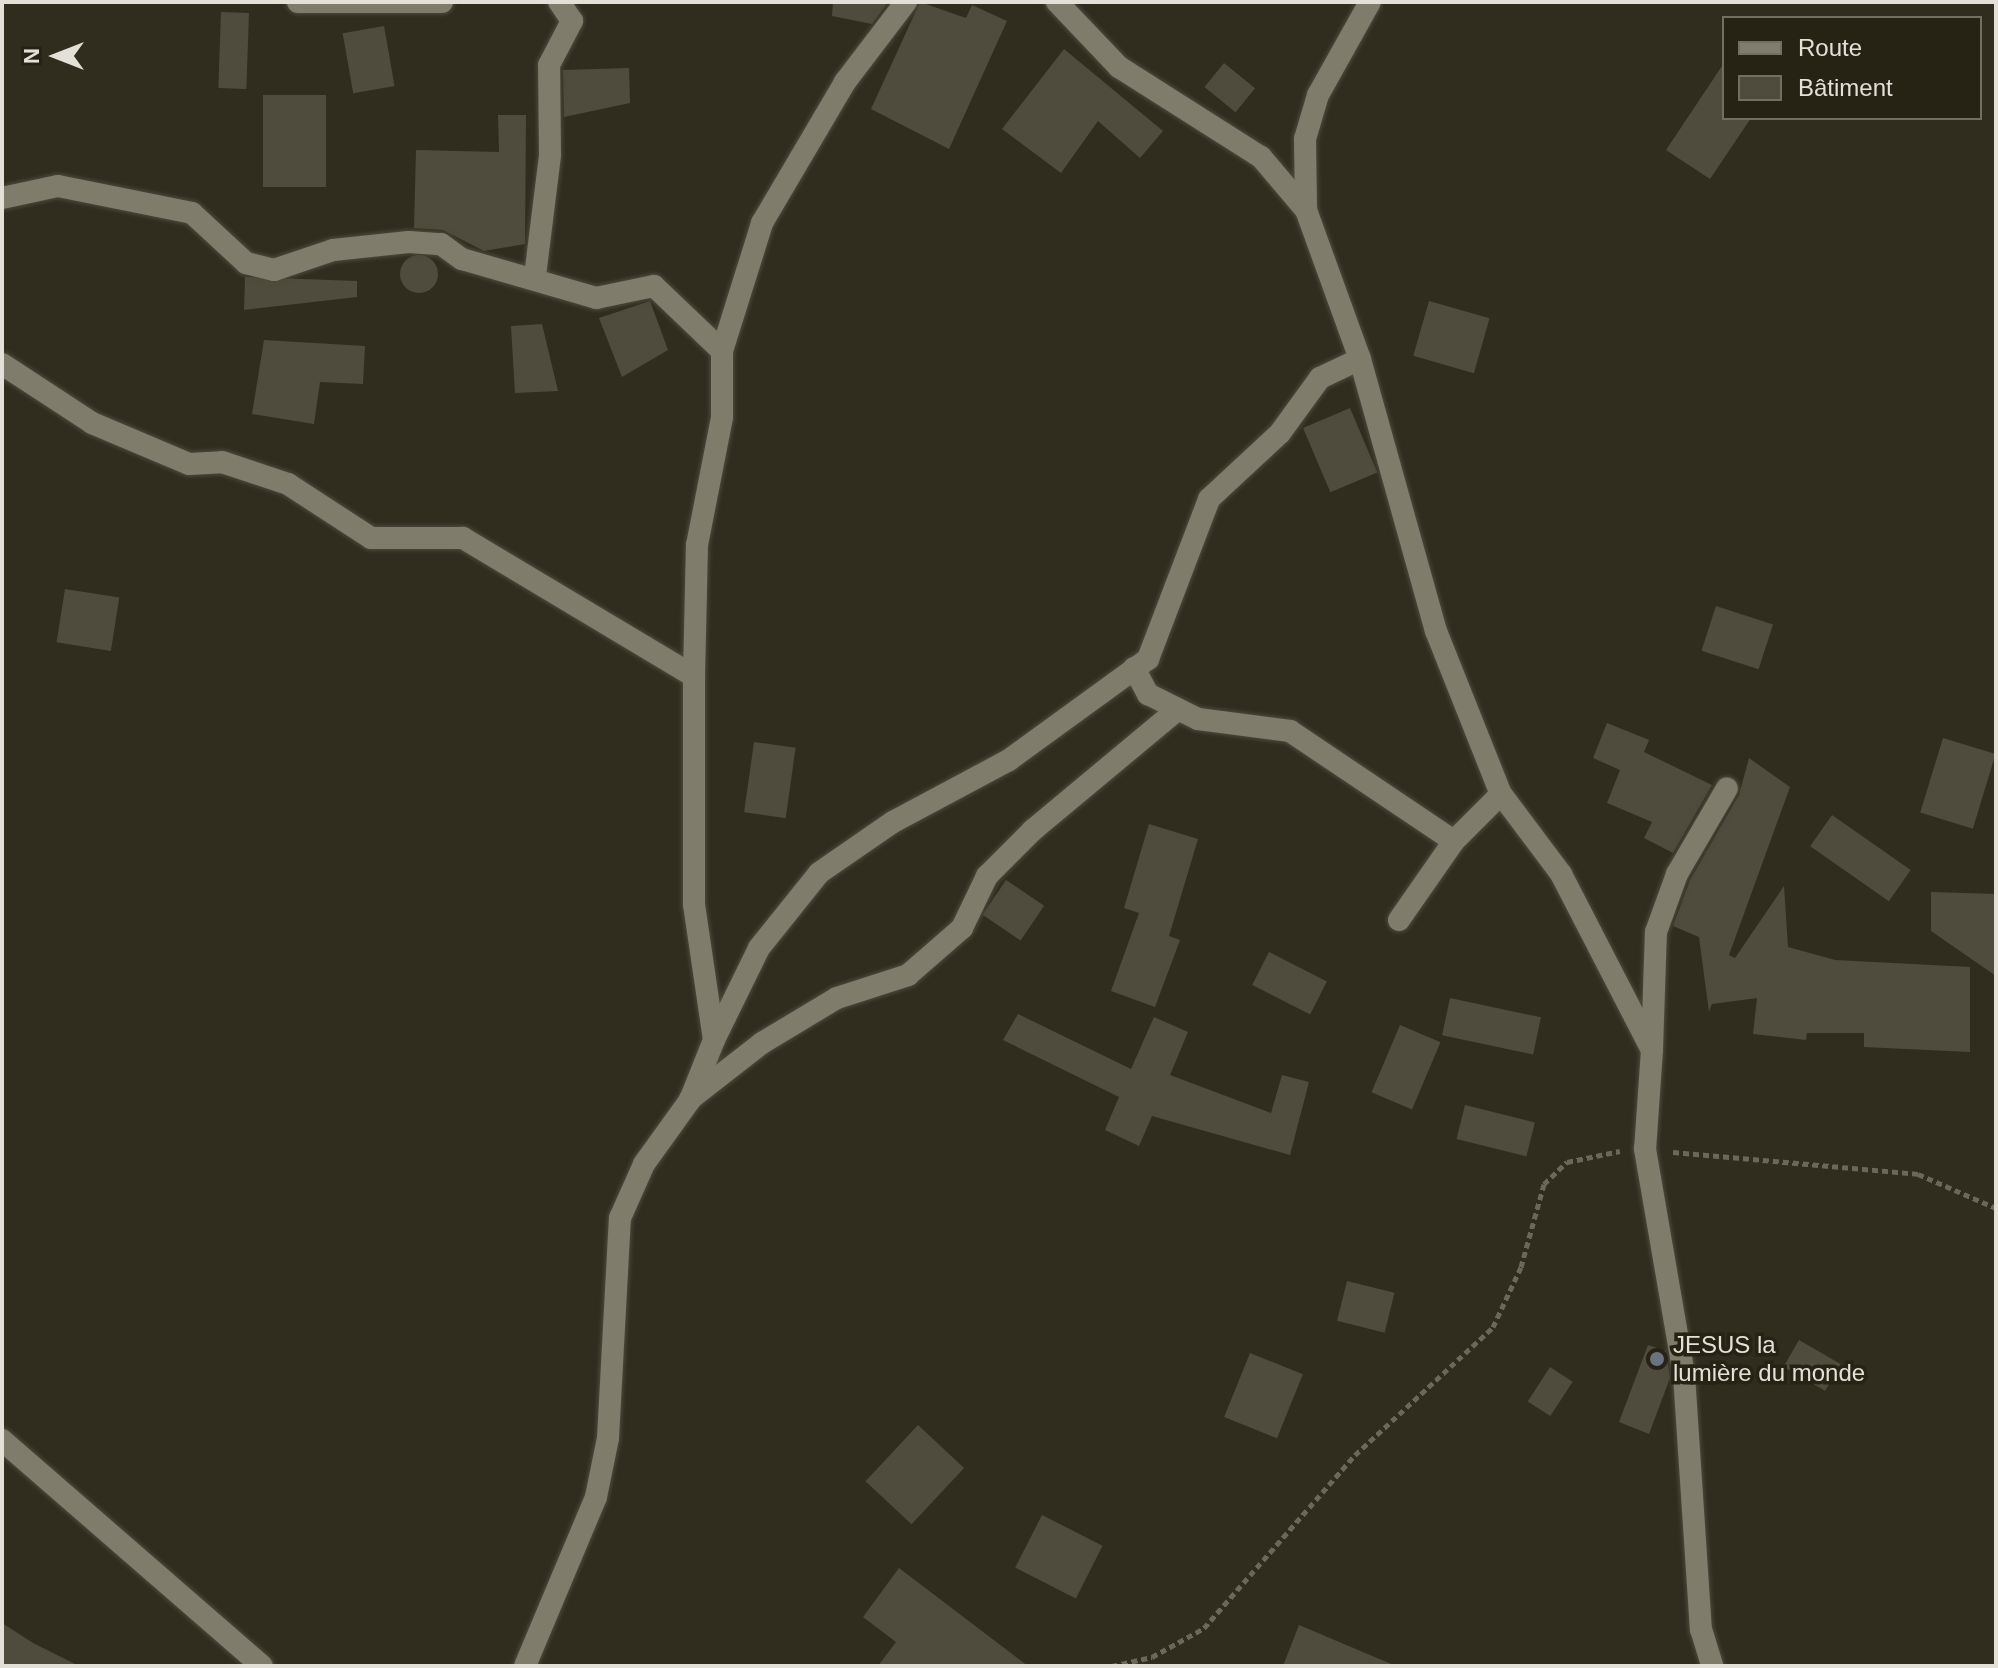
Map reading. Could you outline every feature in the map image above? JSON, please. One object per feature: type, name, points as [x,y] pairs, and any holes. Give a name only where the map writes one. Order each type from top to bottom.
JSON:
[{"type":"street","points":[[298,2],[442,2]]},
{"type":"street","points":[[535,276],[550,155],[549,65],[572,21],[559,2]]},
{"type":"street","points":[[714,1040],[694,905],[694,676],[697,545],[722,417],[722,351],[762,223],[845,82],[906,2]]},
{"type":"street","points":[[1057,2],[1119,67],[1261,157],[1306,210],[1360,359],[1436,631],[1501,794],[1561,874],[1652,1050]]},
{"type":"street","points":[[1306,210],[1309,124],[1370,2]]},
{"type":"street","points":[[2,198],[58,186],[192,213],[246,263],[274,270],[333,250],[409,242],[441,244],[462,259],[535,276],[596,298],[654,286],[722,351]]},
{"type":"street","points":[[525,1666],[596,1497],[608,1438],[620,1218],[644,1164],[690,1100],[714,1040],[759,948],[819,873],[893,822],[1009,760],[1148,659],[1209,499],[1280,433],[1320,378],[1360,359]]},
{"type":"street","points":[[2,364],[92,423],[189,464],[222,462],[288,484],[371,538],[463,538],[694,676]]},
{"type":"street","points":[[1134,668],[1148,694],[1177,710],[1290,731],[1454,841]]},
{"type":"street","points":[[690,1100],[762,1043],[837,998],[908,975],[962,928],[987,876],[1033,830],[1177,710]]},
{"type":"street","points":[[1712,1666],[1701,1629],[1682,1361],[1645,1149],[1656,932],[1677,874],[1727,788]]},
{"type":"street","points":[[1399,920],[1454,841],[1501,794]]},
{"type":"street","points":[[2,1440],[262,1666]]},
{"type":"path","points":[[1112,1666],[1152,1657],[1204,1628],[1355,1455],[1493,1327],[1521,1267],[1544,1184],[1567,1162],[1645,1149],[1918,1174],[1996,1208]]},
{"type":"building","points":[[833,2],[888,2],[872,24],[832,16]]},
{"type":"building","points":[[920,2],[966,18],[972,5],[1007,21],[949,149],[871,109]]},
{"type":"building","points":[[221,12],[249,13],[246,89],[218,88]]},
{"type":"building","points":[[384,26],[395,86],[353,93],[343,33]]},
{"type":"building","points":[[1064,49],[1163,131],[1140,158],[1098,121],[1061,173],[1002,129]]},
{"type":"building","points":[[1224,63],[1255,88],[1236,112],[1204,87]]},
{"type":"building","points":[[1722,66],[1722,120],[1750,120],[1710,179],[1666,150]]},
{"type":"building","points":[[629,68],[630,103],[564,117],[563,70]]},
{"type":"building","points":[[263,95],[326,95],[326,187],[263,187]]},
{"type":"building","points":[[498,115],[526,115],[525,244],[484,251],[443,230],[414,228],[416,150],[499,152]]},
{"type":"building","points":[[419,255],[432,261],[438,274],[432,287],[419,293],[406,287],[400,274],[406,261]]},
{"type":"building","points":[[245,277],[357,281],[357,297],[244,310]]},
{"type":"building","points":[[650,301],[668,350],[622,377],[599,318]]},
{"type":"building","points":[[1429,301],[1490,318],[1474,373],[1413,356]]},
{"type":"building","points":[[542,324],[558,391],[515,393],[511,326]]},
{"type":"building","points":[[264,340],[365,346],[363,384],[320,382],[314,424],[252,414]]},
{"type":"building","points":[[1350,408],[1377,472],[1330,492],[1303,428]]},
{"type":"building","points":[[65,589],[119,598],[111,651],[57,642]]},
{"type":"building","points":[[1716,606],[1773,625],[1759,669],[1701,651]]},
{"type":"building","points":[[1607,723],[1649,740],[1644,752],[1712,785],[1673,853],[1644,838],[1652,822],[1607,803],[1620,770],[1593,758]]},
{"type":"building","points":[[1943,738],[1996,754],[1973,829],[1920,813]]},
{"type":"building","points":[[754,742],[796,748],[786,818],[744,812]]},
{"type":"building","points":[[1749,758],[1790,787],[1729,955],[1735,958],[1784,886],[1788,947],[1835,960],[1970,967],[1970,1052],[1864,1047],[1864,1033],[1807,1033],[1806,1040],[1753,1034],[1757,998],[1712,1004],[1709,1012],[1699,937],[1673,926],[1690,880],[1739,795]]},
{"type":"building","points":[[1832,815],[1911,870],[1889,901],[1810,846]]},
{"type":"building","points":[[1149,824],[1198,839],[1169,936],[1180,940],[1155,1007],[1111,991],[1139,913],[1124,908]]},
{"type":"building","points":[[1006,880],[1044,906],[1021,941],[983,915]]},
{"type":"building","points":[[1931,892],[1996,894],[1996,976],[1931,931]]},
{"type":"building","points":[[1269,952],[1327,982],[1310,1014],[1252,985]]},
{"type":"building","points":[[1450,998],[1541,1017],[1533,1055],[1442,1035]]},
{"type":"building","points":[[1018,1014],[1131,1069],[1154,1017],[1188,1032],[1170,1075],[1271,1113],[1282,1075],[1309,1082],[1290,1155],[1152,1116],[1139,1146],[1105,1130],[1119,1097],[1003,1040]]},
{"type":"building","points":[[1400,1025],[1441,1042],[1412,1109],[1371,1092]]},
{"type":"building","points":[[1465,1105],[1535,1122],[1526,1156],[1457,1139]]},
{"type":"building","points":[[1347,1281],[1395,1293],[1385,1333],[1337,1321]]},
{"type":"building","points":[[1799,1340],[1841,1364],[1825,1391],[1784,1367]]},
{"type":"building","points":[[1648,1345],[1666,1351],[1670,1378],[1649,1434],[1619,1422]]},
{"type":"building","points":[[1250,1353],[1303,1374],[1277,1438],[1224,1417]]},
{"type":"building","points":[[1550,1367],[1573,1382],[1550,1416],[1528,1401]]},
{"type":"building","points":[[918,1425],[964,1468],[912,1524],[865,1481]]},
{"type":"building","points":[[1042,1515],[1103,1546],[1076,1598],[1015,1568]]},
{"type":"building","points":[[899,1568],[1028,1666],[878,1666],[896,1642],[863,1617]]},
{"type":"building","points":[[2,1623],[33,1643],[79,1666],[2,1666]]},
{"type":"building","points":[[1299,1625],[1396,1666],[1283,1666]]},
{"type":"place","name":"JESUS la lumière du monde","points":[[1657,1359]]}]
